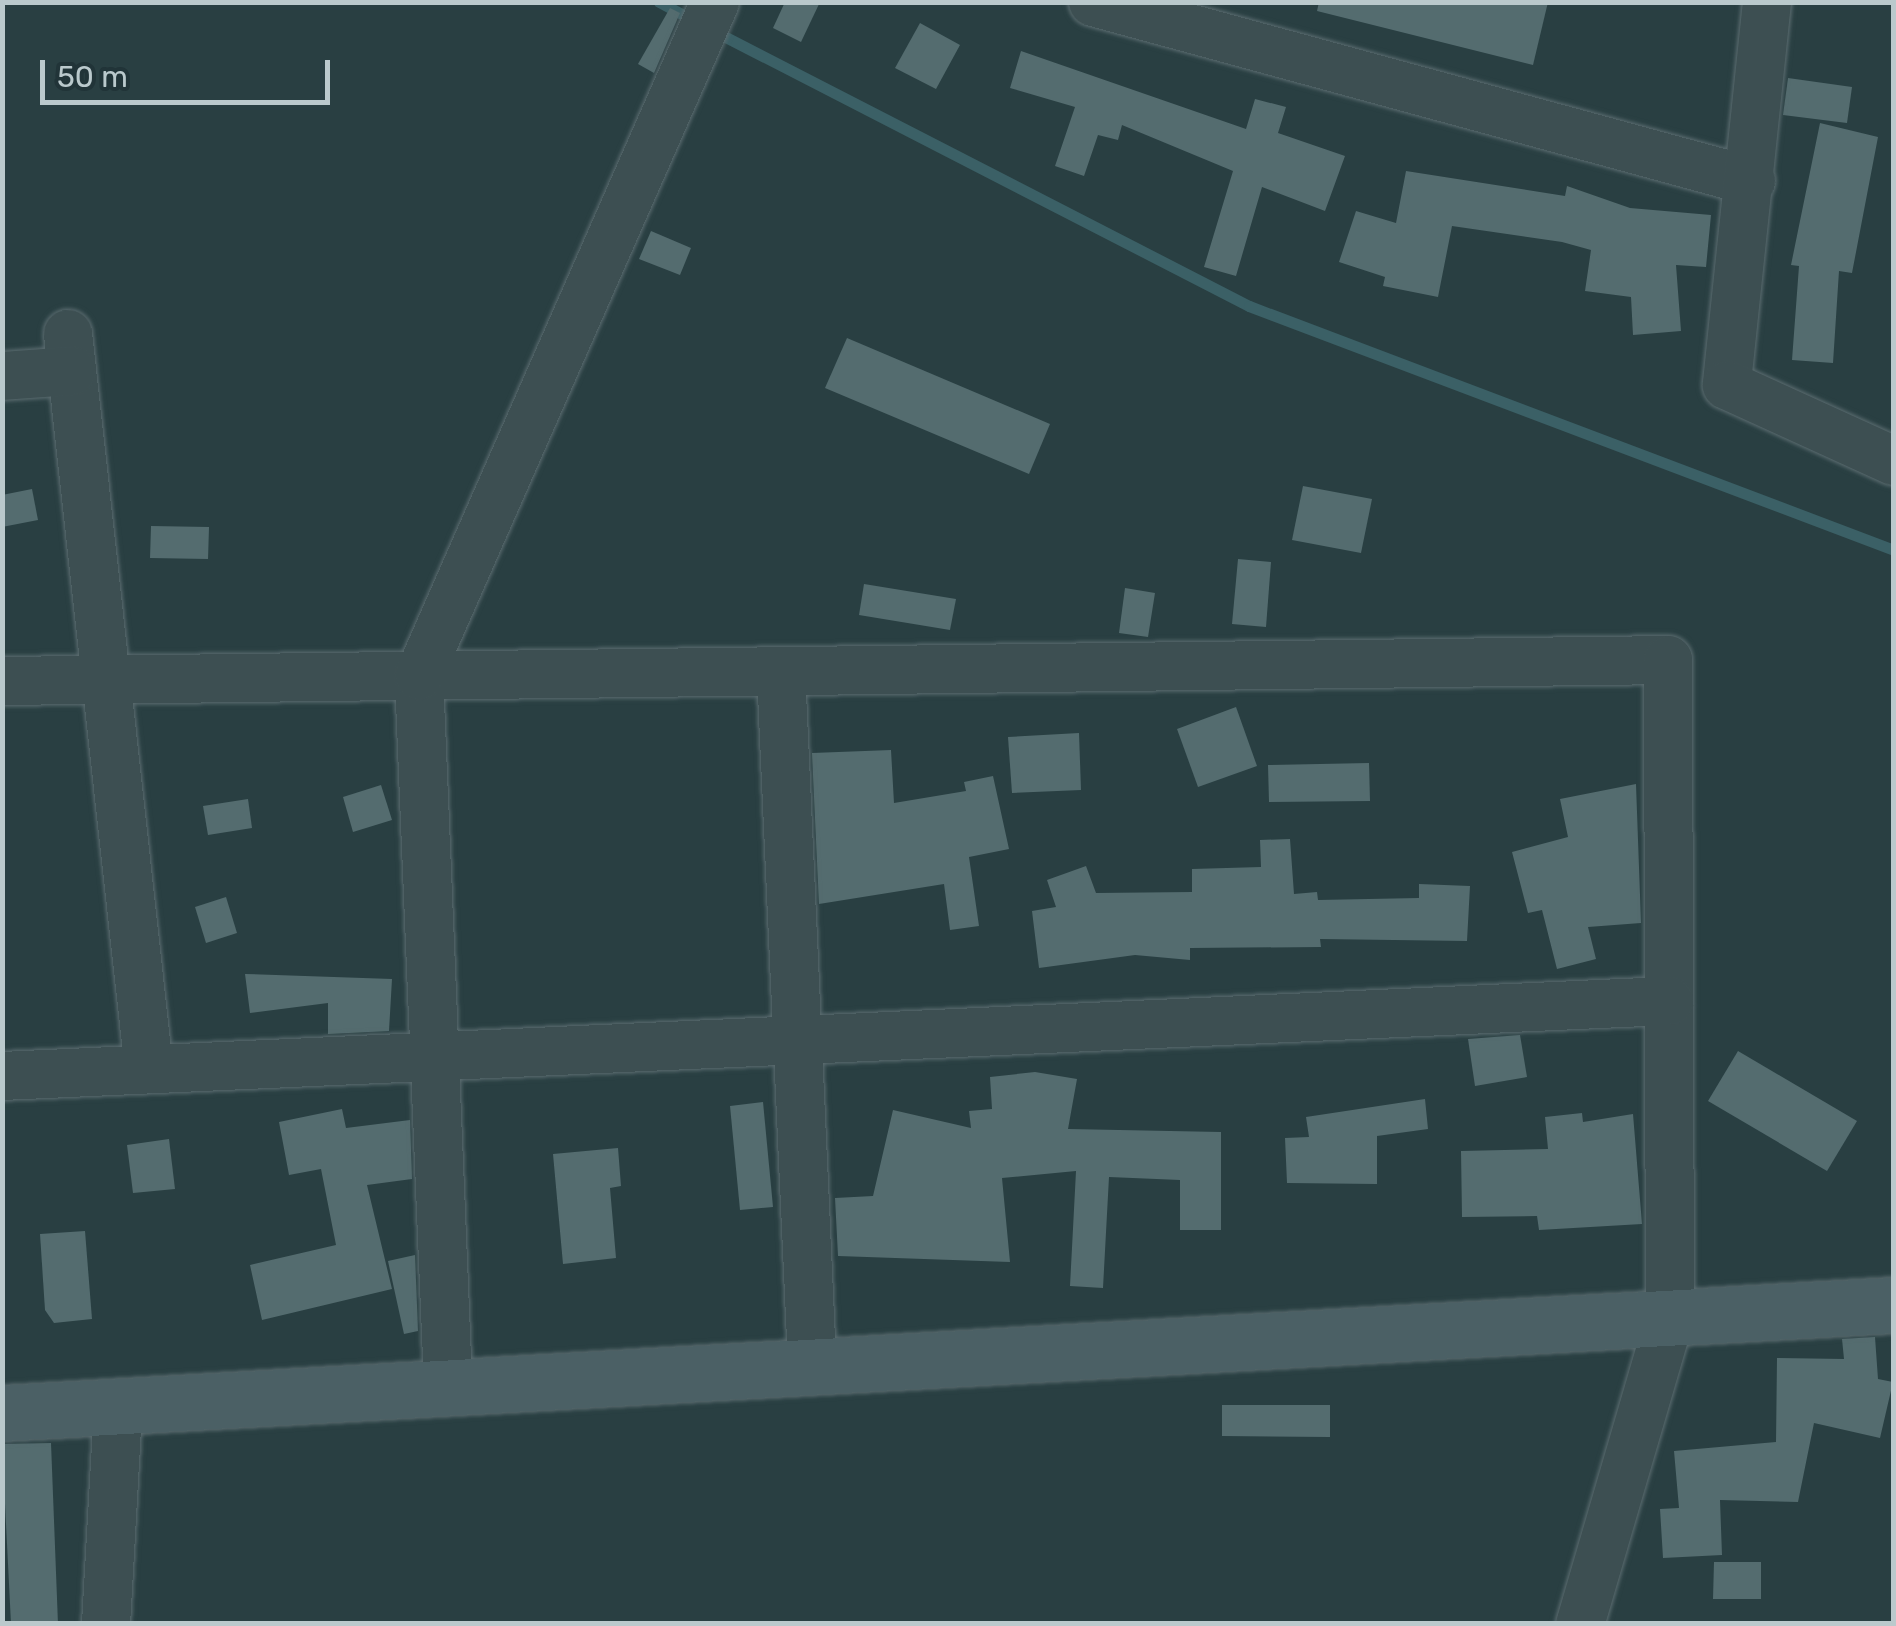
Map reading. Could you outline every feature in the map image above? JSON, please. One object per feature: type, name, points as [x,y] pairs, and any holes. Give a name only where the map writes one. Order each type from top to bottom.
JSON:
[{"type":"street","points":[[448,1383],[419,676],[715,2]]},
{"type":"street","points":[[1093,2],[1750,182]]},
{"type":"street","points":[[1767,2],[1727,385],[1894,461]]},
{"type":"street","points":[[2,376],[70,353],[149,1069]]},
{"type":"street","points":[[2,681],[1668,660],[1670,1317],[1580,1624]]},
{"type":"street","points":[[781,671],[812,1363]]},
{"type":"street","points":[[2,1076],[1669,1001]]},
{"type":"street","points":[[2,1413],[118,1409],[448,1383],[1894,1305]]},
{"type":"street","points":[[106,1624],[118,1409]]},
{"type":"building","points":[[785,2],[820,2],[801,42],[773,28]]},
{"type":"building","points":[[1319,2],[1548,2],[1533,65],[1317,11]]},
{"type":"building","points":[[670,8],[680,13],[654,73],[638,64]]},
{"type":"building","points":[[920,23],[960,45],[936,89],[895,68]]},
{"type":"building","points":[[1021,51],[1246,129],[1255,99],[1286,107],[1278,133],[1345,156],[1325,211],[1262,187],[1236,276],[1204,267],[1233,171],[1122,125],[1118,140],[1098,135],[1084,176],[1055,166],[1075,107],[1010,88]]},
{"type":"building","points":[[1788,78],[1852,87],[1847,123],[1783,115]]},
{"type":"building","points":[[1820,123],[1878,137],[1852,273],[1839,271],[1833,363],[1792,360],[1799,266],[1791,265]]},
{"type":"building","points":[[1406,171],[1565,196],[1567,186],[1630,208],[1711,215],[1706,267],[1676,265],[1681,331],[1633,335],[1631,297],[1585,291],[1591,250],[1562,242],[1452,226],[1438,297],[1383,286],[1385,277],[1339,262],[1356,211],[1396,223]]},
{"type":"building","points":[[651,231],[691,248],[680,275],[639,259]]},
{"type":"building","points":[[847,338],[1050,424],[1029,474],[825,388]]},
{"type":"building","points":[[1303,486],[1372,499],[1361,553],[1292,540]]},
{"type":"building","points":[[32,489],[38,520],[2,527],[2,495]]},
{"type":"building","points":[[151,526],[209,527],[208,559],[150,558]]},
{"type":"building","points":[[1238,559],[1271,562],[1266,627],[1232,624]]},
{"type":"building","points":[[864,584],[956,599],[950,630],[859,615]]},
{"type":"building","points":[[1125,588],[1155,593],[1148,637],[1119,633]]},
{"type":"building","points":[[1236,707],[1257,766],[1198,787],[1177,729]]},
{"type":"building","points":[[1079,733],[1081,790],[1012,793],[1008,737]]},
{"type":"building","points":[[891,750],[894,803],[966,791],[964,782],[993,776],[1009,849],[969,857],[979,926],[950,930],[944,884],[819,904],[812,753]]},
{"type":"building","points":[[1369,763],[1370,801],[1269,802],[1268,765]]},
{"type":"building","points":[[1636,784],[1641,923],[1588,927],[1596,959],[1557,969],[1542,910],[1528,913],[1512,852],[1568,837],[1560,799]]},
{"type":"building","points":[[381,785],[392,820],[353,832],[343,797]]},
{"type":"building","points":[[248,799],[252,828],[208,835],[203,806]]},
{"type":"building","points":[[1290,839],[1294,894],[1317,892],[1318,900],[1419,898],[1419,884],[1470,886],[1467,941],[1320,939],[1321,947],[1190,948],[1190,960],[1135,955],[1039,968],[1032,911],[1056,907],[1047,880],[1086,866],[1096,893],[1192,892],[1192,869],[1261,867],[1260,840]]},
{"type":"building","points":[[226,897],[237,933],[206,943],[195,907]]},
{"type":"building","points":[[245,974],[392,979],[389,1031],[328,1034],[328,1003],[250,1013]]},
{"type":"building","points":[[1520,1035],[1527,1077],[1475,1086],[1468,1039]]},
{"type":"building","points":[[1738,1051],[1857,1121],[1827,1171],[1708,1101]]},
{"type":"building","points":[[1035,1072],[1077,1079],[1068,1129],[1221,1132],[1221,1230],[1180,1230],[1180,1180],[1109,1177],[1103,1288],[1070,1286],[1076,1171],[1002,1178],[1010,1262],[838,1256],[835,1198],[873,1196],[893,1110],[971,1128],[969,1111],[992,1109],[990,1077]]},
{"type":"building","points":[[1425,1099],[1428,1129],[1377,1136],[1377,1184],[1287,1183],[1285,1138],[1309,1137],[1306,1117]]},
{"type":"building","points":[[763,1102],[773,1207],[740,1210],[730,1106]]},
{"type":"building","points":[[342,1109],[346,1128],[410,1120],[412,1179],[367,1185],[392,1289],[262,1320],[250,1265],[336,1245],[321,1169],[289,1175],[279,1122]]},
{"type":"building","points":[[1582,1113],[1583,1122],[1633,1114],[1642,1224],[1539,1230],[1537,1216],[1462,1217],[1461,1151],[1548,1149],[1545,1117]]},
{"type":"building","points":[[169,1139],[175,1189],[133,1193],[127,1145]]},
{"type":"building","points":[[618,1148],[621,1186],[610,1188],[616,1258],[563,1264],[553,1154]]},
{"type":"building","points":[[85,1231],[92,1319],[54,1323],[45,1310],[40,1234]]},
{"type":"building","points":[[415,1255],[418,1331],[404,1334],[388,1261]]},
{"type":"building","points":[[1875,1337],[1878,1379],[1893,1382],[1880,1438],[1814,1423],[1798,1502],[1720,1500],[1722,1555],[1663,1558],[1660,1509],[1679,1508],[1674,1451],[1776,1442],[1777,1358],[1844,1359],[1842,1339]]},
{"type":"building","points":[[1222,1405],[1330,1405],[1330,1437],[1222,1436]]},
{"type":"building","points":[[51,1443],[58,1624],[11,1624],[2,1444]]},
{"type":"building","points":[[1714,1562],[1761,1562],[1761,1599],[1713,1599]]},
{"type":"waterway","points":[[659,2],[695,21]]},
{"type":"waterway","points":[[712,30],[1249,306],[1894,550]]}]
